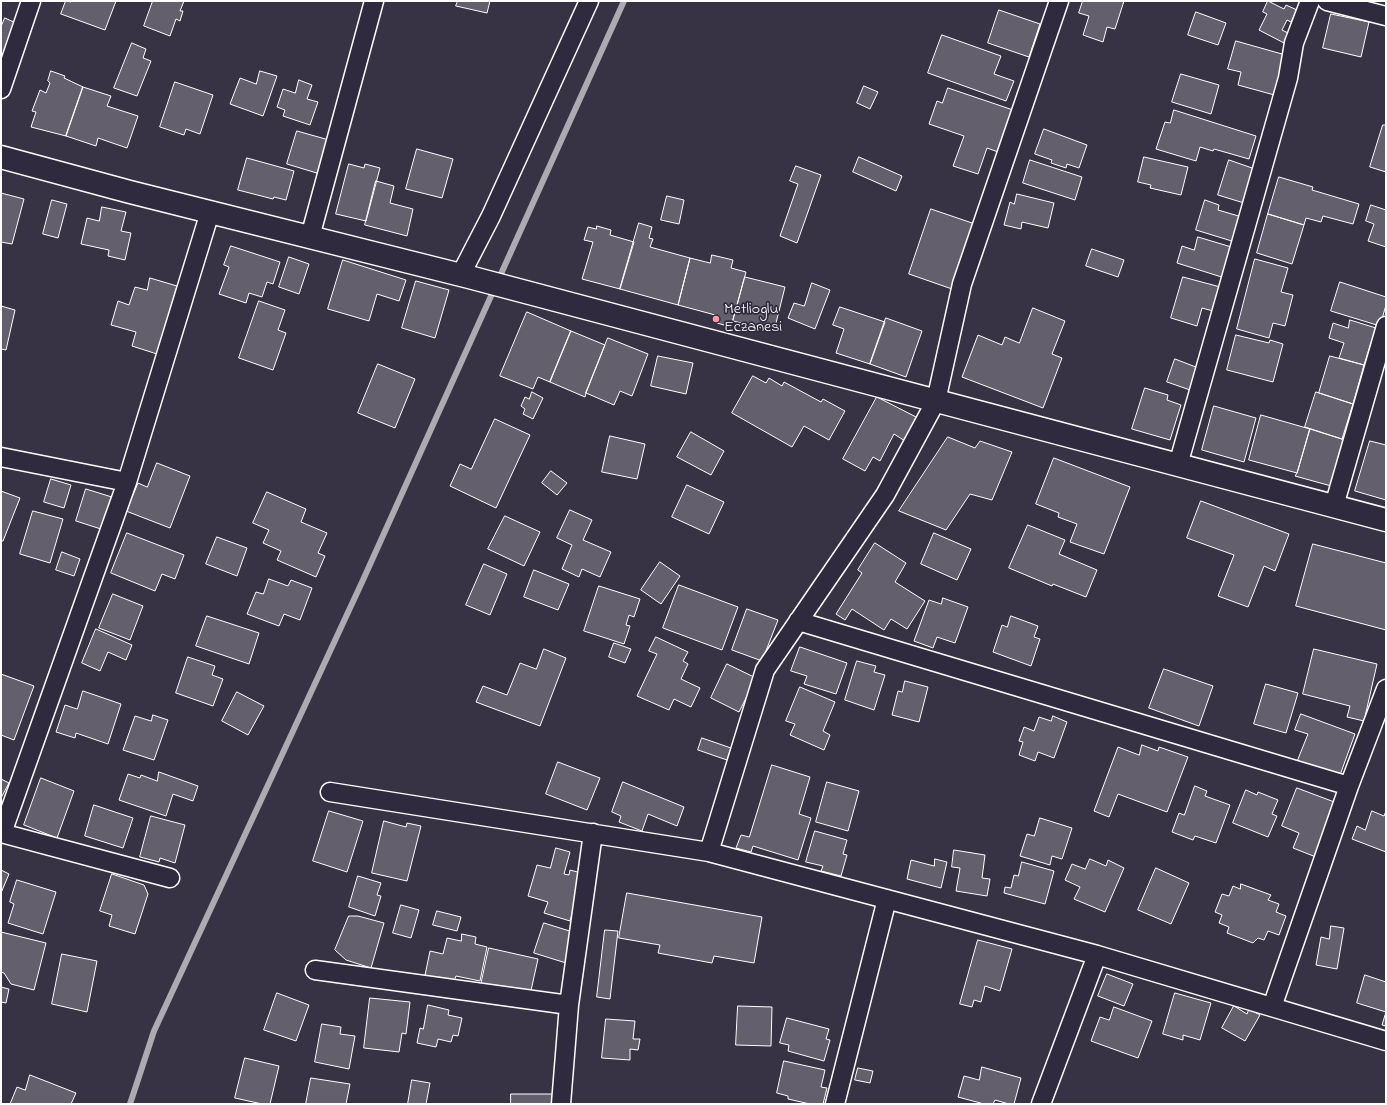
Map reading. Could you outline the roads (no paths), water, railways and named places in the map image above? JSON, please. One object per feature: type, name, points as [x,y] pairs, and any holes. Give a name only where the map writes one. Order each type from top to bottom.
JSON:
[{"type":"street","points":[[1,89],[31,1]]},
{"type":"street","points":[[310,237],[374,1]]},
{"type":"street","points":[[465,276],[589,1]]},
{"type":"street","points":[[709,852],[765,670],[885,495],[936,401],[962,284],[1059,1]]},
{"type":"street","points":[[1178,465],[1288,78],[1294,43],[1310,1]]},
{"type":"street","points":[[1327,1],[1386,16]]},
{"type":"street","points":[[1,157],[130,192],[465,276],[1386,520]]},
{"type":"street","points":[[170,878],[1,833],[127,482],[210,212]]},
{"type":"street","points":[[1334,506],[1386,326]]},
{"type":"street","points":[[1,457],[127,482]]},
{"type":"street","points":[[798,621],[1350,786]]},
{"type":"street","points":[[1272,1007],[1386,689]]},
{"type":"street","points":[[330,792],[709,852],[1097,955],[1386,1041]]},
{"type":"street","points":[[561,1104],[569,1004],[592,833]]},
{"type":"street","points":[[835,1104],[887,899]]},
{"type":"street","points":[[1042,1104],[1097,955]]},
{"type":"street","points":[[315,970],[569,1004]]},
{"type":"waterway","points":[[130,1104],[154,1031],[363,580],[624,1]]},
{"type":"place","name":"Metlioglu Eczanesi","points":[[716,319]]}]
